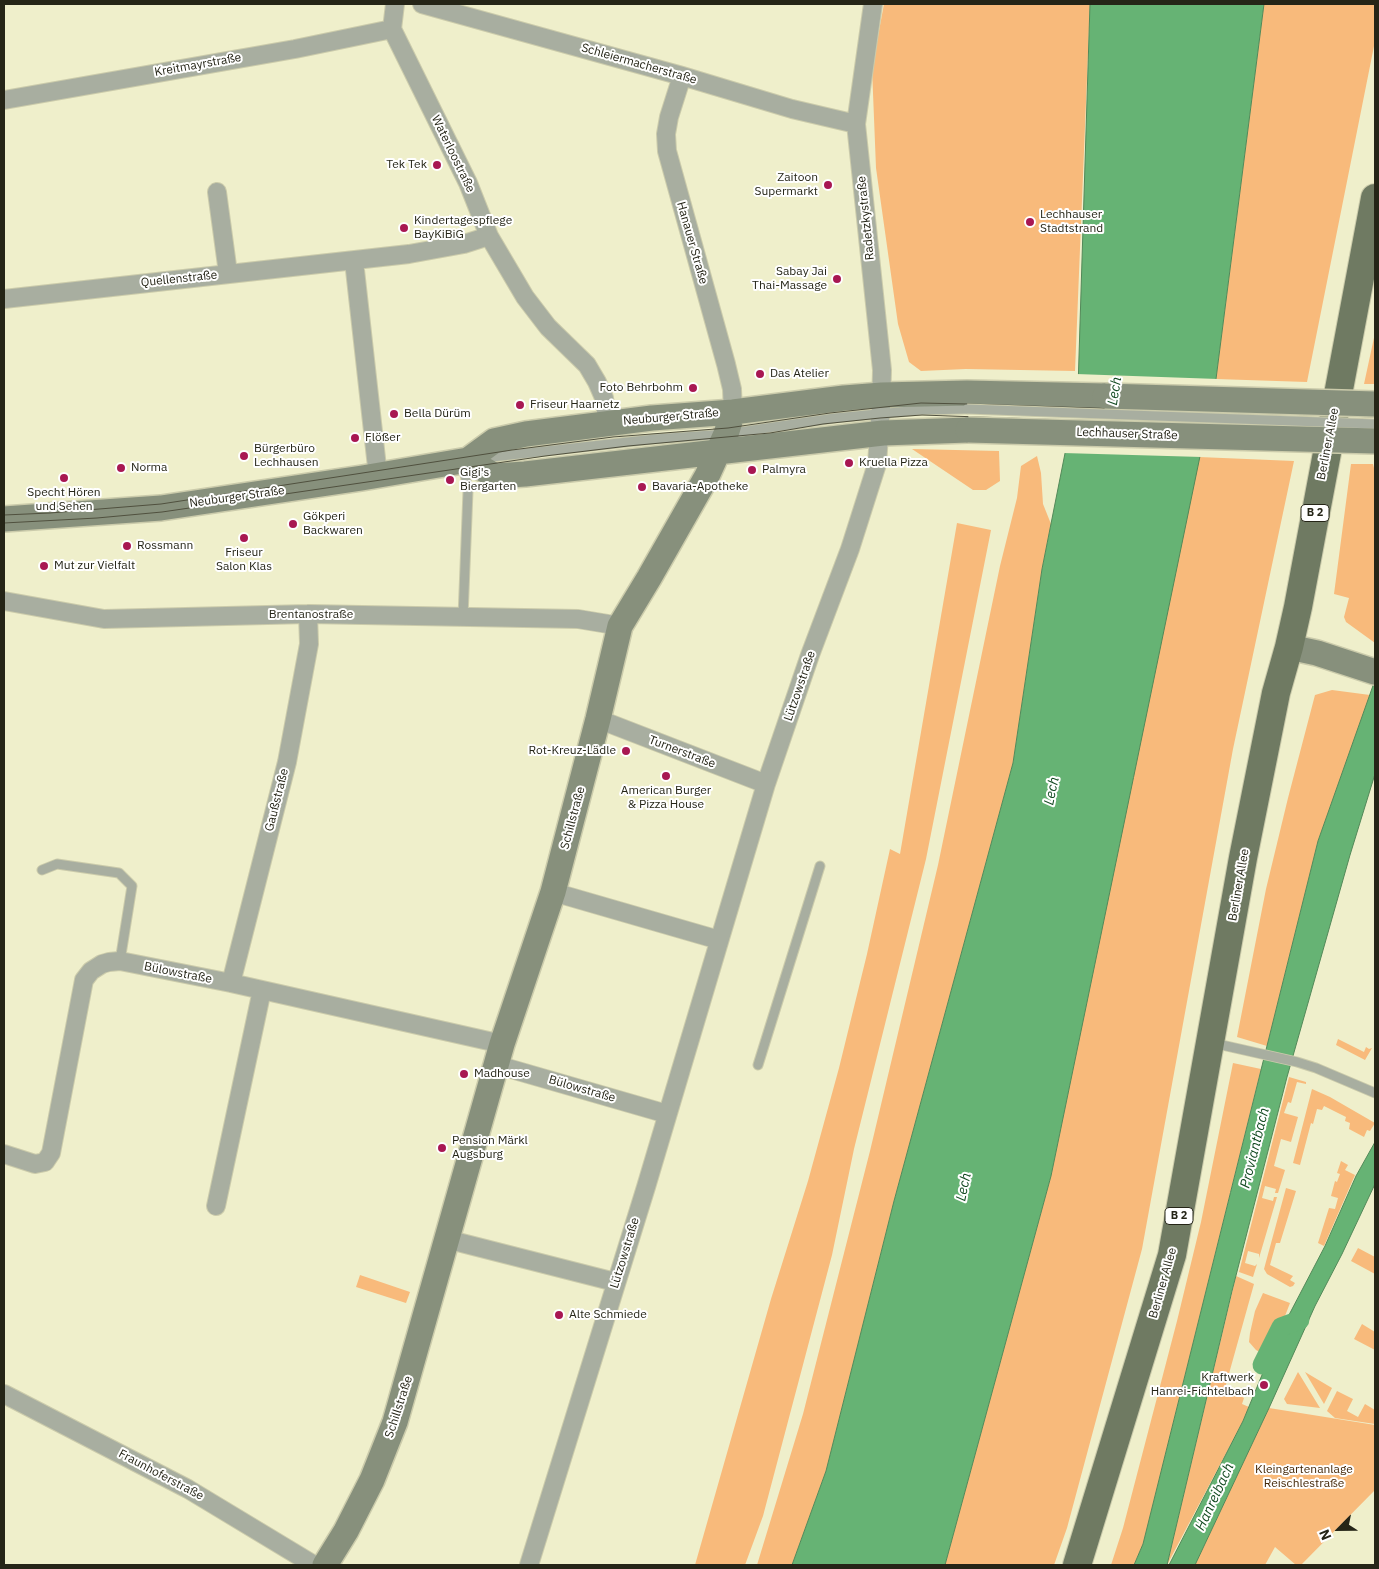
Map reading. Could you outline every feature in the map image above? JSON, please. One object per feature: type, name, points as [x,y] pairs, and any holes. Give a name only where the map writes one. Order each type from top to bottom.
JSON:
[{"type":"main road","name":"Berliner Allee","points":[[1077,1565],[1172,1254],[1221,1045],[1243,858],[1276,693],[1289,647],[1375,198]]},
{"type":"street","points":[[392,29],[395,4]]},
{"type":"street","name":"Schleiermacherstraße","points":[[422,4],[682,76],[792,109],[856,124]]},
{"type":"street","name":"Radetzkystraße","points":[[873,4],[856,124],[882,370],[880,414]]},
{"type":"street","name":"Kreitmayrstraße","points":[[4,100],[295,49],[392,29]]},
{"type":"street","name":"Waterloostraße","points":[[392,29],[468,183],[489,236],[525,297],[548,327],[587,365],[604,398],[608,423]]},
{"type":"street","name":"Hanauer Straße","points":[[682,76],[669,117],[666,134],[667,151],[732,389],[726,432]]},
{"type":"street","points":[[218,192],[228,274]]},
{"type":"street","name":"Quellenstraße","points":[[4,299],[409,254],[464,244],[489,236]]},
{"type":"street","points":[[354,260],[378,476]]},
{"type":"street","name":"Neuburger Straße","points":[[465,460],[495,476],[550,472],[726,432],[844,398],[880,414]]},
{"type":"street","name":"Lechhauser Straße","points":[[880,414],[967,410],[1375,404]]},
{"type":"street","name":"Lechhauser Straße","points":[[880,414],[967,410],[1375,441]]},
{"type":"street","name":"Neuburger Straße","points":[[4,519],[161,508],[378,476],[465,460],[494,441],[526,434],[608,423],[652,418],[726,432],[880,414]]},
{"type":"street","name":"Lützowstraße","points":[[529,1565],[766,784],[810,655],[850,549],[877,464],[880,414]]},
{"type":"street","name":"Schillstraße","points":[[325,1565],[346,1531],[372,1480],[395,1422],[414,1361],[446,1239],[500,1054],[553,892],[598,720],[620,626],[666,549],[706,476],[726,432]]},
{"type":"street","name":"Brentanostraße","points":[[4,601],[104,619],[308,614],[578,619],[620,626]]},
{"type":"street","name":"Gaußstraße","points":[[231,983],[287,762],[309,644],[308,614]]},
{"type":"street","points":[[1289,647],[1317,653],[1372,670]]},
{"type":"street","name":"Turnerstraße","points":[[598,720],[766,784]]},
{"type":"street","points":[[553,892],[719,940]]},
{"type":"street","name":"Bülowstraße","points":[[4,1154],[35,1164],[45,1162],[51,1153],[84,980],[91,971],[102,964],[120,961],[262,990],[500,1054],[667,1114]]},
{"type":"street","points":[[216,1206],[262,990]]},
{"type":"street","points":[[446,1239],[615,1282]]},
{"type":"street","name":"Fraunhoferstraße","points":[[4,1394],[188,1489],[314,1565]]},
{"type":"lane","points":[[967,410],[1375,424]]},
{"type":"lane","points":[[464,617],[468,491],[465,460]]},
{"type":"lane","points":[[42,870],[57,864],[119,872],[132,886],[120,961]]},
{"type":"lane","points":[[758,1065],[820,866]]},
{"type":"lane","points":[[1221,1045],[1297,1062],[1375,1093]]},
{"type":"green space","points":[[884,4],[1090,4],[1075,371],[966,369],[921,371],[909,362],[898,324],[876,168],[872,68]]},
{"type":"green space","points":[[1264,4],[1375,4],[1375,41],[1307,382],[1216,379]]},
{"type":"green space","points":[[1375,333],[1375,384],[1364,384]]},
{"type":"green space","points":[[912,449],[999,451],[1000,481],[986,490],[973,490]]},
{"type":"green space","points":[[1037,456],[1041,473],[1043,504],[1051,524],[1042,569],[1013,763],[894,1201],[826,1471],[792,1565],[757,1565],[803,1414],[870,1151],[938,865],[1000,566],[1017,498],[1021,466]]},
{"type":"green space","points":[[1199,457],[1294,461],[1233,749],[1142,1249],[1067,1528],[1054,1565],[945,1565],[1051,1176]]},
{"type":"green space","points":[[1351,464],[1373,464],[1375,472],[1375,643],[1346,622],[1344,617],[1349,598],[1334,594]]},
{"type":"green space","points":[[957,523],[991,530],[926,859],[854,1149],[832,1255],[763,1516],[745,1565],[695,1565],[771,1299],[808,1181],[839,1068],[890,849],[900,854]]},
{"type":"green space","points":[[1332,690],[1370,695],[1318,841],[1267,1046],[1237,1037],[1266,889],[1315,695]]},
{"type":"green space","points":[[1338,1039],[1364,1052],[1366,1047],[1372,1048],[1365,1060],[1336,1045]]},
{"type":"green space","points":[[1233,1063],[1261,1069],[1143,1544],[1134,1565],[1111,1565],[1123,1528],[1177,1321],[1201,1222]]},
{"type":"green space","points":[[1289,1077],[1306,1082],[1306,1084],[1297,1082],[1291,1103],[1288,1102],[1284,1113],[1298,1117],[1291,1142],[1281,1139],[1274,1166],[1285,1170],[1278,1193],[1275,1193],[1276,1189],[1265,1186],[1262,1198],[1273,1201],[1274,1197],[1277,1197],[1259,1258],[1259,1254],[1248,1251],[1245,1263],[1255,1266],[1257,1264],[1253,1277],[1239,1272]]},
{"type":"green space","points":[[1312,1089],[1330,1097],[1375,1123],[1370,1131],[1367,1130],[1364,1137],[1349,1129],[1350,1123],[1345,1121],[1346,1117],[1324,1106],[1322,1110],[1317,1109],[1313,1124],[1311,1123],[1300,1165],[1293,1163]]},
{"type":"green space","points":[[1341,1161],[1348,1165],[1345,1170],[1355,1175],[1324,1246],[1318,1243],[1329,1208],[1335,1209],[1338,1198],[1331,1196],[1335,1181],[1337,1182],[1340,1174],[1337,1173]]},
{"type":"green space","points":[[1286,1188],[1296,1191],[1280,1243],[1276,1243],[1270,1265],[1293,1276],[1290,1280],[1295,1283],[1290,1287],[1267,1274],[1264,1269]]},
{"type":"green space","points":[[1358,1248],[1375,1257],[1375,1274],[1351,1261]]},
{"type":"green space","points":[[360,1275],[410,1292],[406,1303],[356,1287]]},
{"type":"green space","points":[[1236,1276],[1254,1284],[1225,1388],[1244,1398],[1242,1404],[1249,1407],[1167,1565]]},
{"type":"green space","points":[[1263,1293],[1290,1303],[1285,1316],[1278,1322],[1263,1354],[1256,1350],[1249,1342],[1255,1311]]},
{"type":"green space","points":[[1362,1324],[1375,1332],[1375,1350],[1354,1339]]},
{"type":"green space","points":[[1298,1372],[1320,1408],[1287,1404],[1284,1399]]},
{"type":"green space","points":[[1305,1372],[1332,1388],[1324,1404]]},
{"type":"green space","points":[[1337,1391],[1353,1399],[1347,1411],[1358,1417],[1365,1404],[1375,1410],[1375,1424],[1335,1418],[1327,1411]]},
{"type":"green space","name":"Kleingartenanlage Reischlestraße","points":[[1269,1408],[1375,1425],[1375,1490],[1301,1565],[1296,1565],[1275,1547],[1265,1565],[1195,1565]]},
{"type":"water","name":"Lech","points":[[1090,4],[1264,4],[1216,379],[1051,1176],[945,1565],[792,1565],[826,1471],[894,1201],[1013,763],[1042,569],[1078,388]]},
{"type":"water","name":"Proviantbach","points":[[1375,680],[1375,774],[1287,1077],[1232,1291],[1167,1565],[1134,1565],[1143,1544],[1318,841]]},
{"type":"water","points":[[1375,1142],[1375,1184],[1315,1306],[1195,1565],[1169,1565],[1243,1421],[1290,1313],[1325,1246],[1356,1176]]},
{"type":"pier","points":[[1076,374],[1218,379],[1202,457],[1063,453],[1076,388]]},
{"type":"waterway","name":"Hanreibach","points":[[1262,1365],[1281,1327],[1300,1320]]},
{"type":"tram line","points":[[4,515],[161,504],[512,450],[613,437],[728,428],[830,413],[921,403],[1375,417]]},
{"type":"tram line","points":[[4,523],[162,512],[545,456],[628,446],[770,433],[823,424],[922,415],[1375,431]]},
{"type":"place","name":"Tek Tek","points":[[437,165]]},
{"type":"place","name":"Zaitoon Supermarkt","points":[[828,185]]},
{"type":"place","name":"Lechhauser Stadtstrand","points":[[1030,222]]},
{"type":"place","name":"Kindertagespflege BayKiBiG","points":[[404,228]]},
{"type":"place","name":"Sabay Jai Thai-Massage","points":[[837,279]]},
{"type":"place","name":"Das Atelier","points":[[760,374]]},
{"type":"place","name":"Foto Behrbohm","points":[[693,388]]},
{"type":"place","name":"Friseur Haarnetz","points":[[520,405]]},
{"type":"place","name":"Bella Dürüm","points":[[394,414]]},
{"type":"place","name":"Flößer","points":[[355,438]]},
{"type":"place","name":"Bürgerbüro Lechhausen","points":[[244,456]]},
{"type":"place","name":"Kruella Pizza","points":[[849,463]]},
{"type":"place","name":"Norma","points":[[121,468]]},
{"type":"place","name":"Palmyra","points":[[752,470]]},
{"type":"place","name":"Specht Hören und Sehen","points":[[64,478]]},
{"type":"place","name":"Gigi's Biergarten","points":[[450,480]]},
{"type":"place","name":"Bavaria-Apotheke","points":[[642,487]]},
{"type":"place","name":"Gökperi Backwaren","points":[[293,524]]},
{"type":"place","name":"Friseur Salon Klas","points":[[244,538]]},
{"type":"place","name":"Rossmann","points":[[127,546]]},
{"type":"place","name":"Mut zur Vielfalt","points":[[44,566]]},
{"type":"place","name":"Rot-Kreuz-Lädle","points":[[626,751]]},
{"type":"place","name":"American Burger & Pizza House","points":[[666,776]]},
{"type":"place","name":"Madhouse","points":[[464,1074]]},
{"type":"place","name":"Pension Märkl Augsburg","points":[[442,1148]]},
{"type":"place","name":"Alte Schmiede","points":[[559,1315]]},
{"type":"place","name":"Kraftwerk Hanrei-Fichtelbach","points":[[1264,1385]]}]
